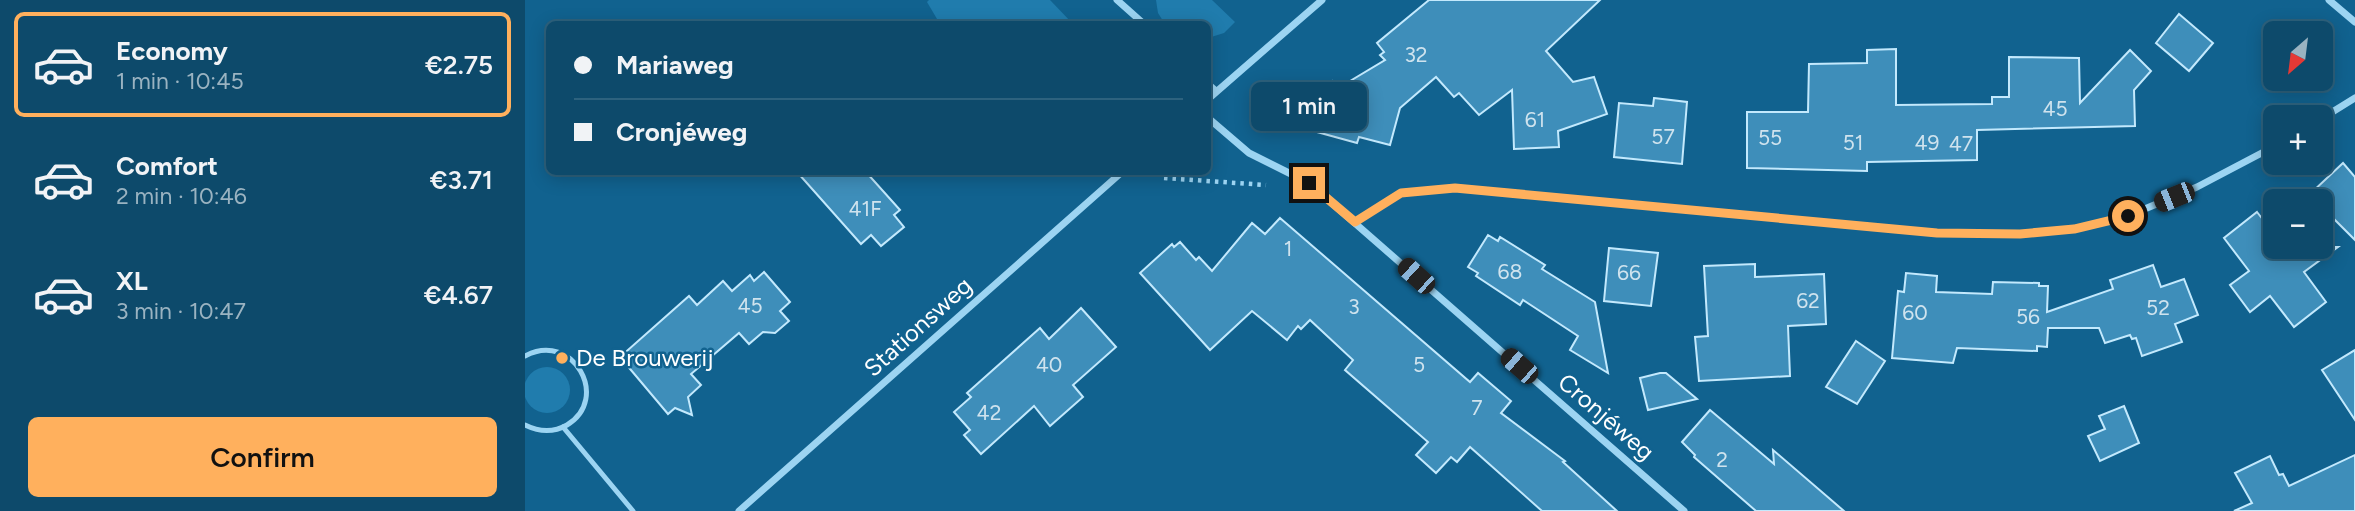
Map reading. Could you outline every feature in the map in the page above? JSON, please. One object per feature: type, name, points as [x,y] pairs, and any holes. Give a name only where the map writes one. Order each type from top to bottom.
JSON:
[{"type":"street","points":[[1118,0],[1141,21]]},
{"type":"street","points":[[1211,96],[1322,0]]},
{"type":"street","points":[[2329,0],[2355,22]]},
{"type":"street","points":[[1211,87],[1216,91]]},
{"type":"street","points":[[2333,112],[2355,98]]},
{"type":"street","name":"Cronjéweg","points":[[1211,120],[1249,153],[1309,183],[1684,511]]},
{"type":"street","points":[[1355,222],[1401,193],[1455,188],[1937,233],[2034,233],[2074,229],[2128,216],[2197,187],[2263,152]]},
{"type":"street","name":"Stationsweg","points":[[739,511],[1119,175]]},
{"type":"lane","points":[[525,356],[547,350],[561,353],[573,360],[582,371],[586,385],[586,399],[571,423],[547,431],[525,425]]},
{"type":"lane","points":[[563,427],[633,511]]},
{"type":"path","points":[[1161,175],[1164,178],[1268,185]]},
{"type":"shaded area","points":[[1050,0],[1070,21],[938,21],[927,2]]},
{"type":"shaded area","points":[[1156,0],[1212,0],[1235,22],[1224,33],[1211,37],[1211,21],[1163,21],[1158,13]]},
{"type":"shaded area","points":[[538,369],[556,369],[568,381],[568,399],[556,411],[538,411],[526,399],[526,381]]},
{"type":"building","points":[[1429,0],[1600,0],[1546,51],[1573,82],[1594,77],[1607,114],[1558,131],[1559,147],[1514,149],[1512,90],[1479,115],[1459,93],[1454,97],[1436,77],[1400,108],[1390,145],[1359,137],[1357,143],[1306,129],[1312,104],[1326,108],[1333,81],[1345,84],[1385,60],[1380,55],[1384,52],[1377,43]]},
{"type":"building","points":[[2179,14],[2213,43],[2189,71],[2156,43]]},
{"type":"building","points":[[1896,49],[1896,105],[1992,104],[1992,97],[2009,97],[2009,57],[2079,58],[2080,103],[2130,50],[2151,71],[2134,90],[2135,126],[1977,130],[1977,160],[1867,162],[1867,171],[1747,168],[1747,112],[1808,112],[1809,64],[1867,63],[1867,50]]},
{"type":"building","points":[[1654,98],[1687,102],[1682,164],[1614,157],[1619,103],[1653,106]]},
{"type":"building","points":[[2343,163],[2355,177],[2355,240],[2333,218],[2333,189],[2315,189]]},
{"type":"building","points":[[800,175],[869,175],[900,210],[894,215],[904,227],[881,246],[871,235],[861,244]]},
{"type":"building","points":[[2257,212],[2263,220],[2263,259],[2322,259],[2304,272],[2326,302],[2294,327],[2270,296],[2250,312],[2230,285],[2249,271],[2224,238]]},
{"type":"building","points":[[1280,218],[1470,382],[1478,373],[1511,401],[1501,413],[1565,461],[1563,462],[1617,511],[1542,511],[1470,447],[1457,462],[1451,457],[1436,473],[1416,455],[1428,442],[1345,370],[1353,360],[1310,320],[1301,329],[1298,326],[1287,340],[1252,311],[1210,350],[1140,273],[1172,244],[1174,247],[1180,242],[1196,260],[1199,257],[1212,271],[1252,223],[1265,234]]},
{"type":"building","points":[[1488,235],[1498,241],[1500,237],[1545,265],[1542,269],[1595,302],[1608,373],[1570,350],[1578,336],[1523,300],[1520,305],[1476,276],[1478,273],[1468,267]]},
{"type":"building","points":[[1609,248],[1658,253],[1651,306],[1604,301]]},
{"type":"building","points":[[1755,264],[1755,277],[1824,274],[1826,324],[1788,326],[1790,376],[1699,381],[1695,337],[1708,336],[1704,266]]},
{"type":"building","points":[[2153,265],[2161,287],[2184,279],[2198,315],[2175,324],[2182,342],[2142,356],[2136,338],[2132,339],[2130,335],[2105,343],[2099,328],[2048,328],[2047,347],[2037,346],[2037,351],[1957,348],[1953,363],[1892,358],[1898,291],[1904,292],[1906,273],[1937,276],[1936,292],[1992,294],[1993,282],[2039,283],[2039,286],[2048,286],[2047,312],[2113,289],[2110,280]]},
{"type":"building","points":[[764,272],[790,302],[780,311],[789,321],[775,333],[763,332],[749,344],[739,333],[691,374],[701,385],[688,397],[692,415],[675,408],[668,414],[620,357],[689,296],[697,305],[723,281],[732,291],[750,275],[754,281]]},
{"type":"building","points":[[1081,308],[1116,347],[1073,385],[1083,397],[1050,426],[1034,406],[981,454],[964,435],[970,430],[954,412],[971,397],[967,393],[1040,328],[1049,339]]},
{"type":"building","points":[[1856,341],[1885,361],[1857,404],[1826,387]]},
{"type":"building","points":[[2355,350],[2355,420],[2322,370]]},
{"type":"building","points":[[1666,373],[1697,399],[1648,410],[1640,378]]},
{"type":"building","points":[[2124,406],[2139,443],[2100,461],[2088,436],[2105,429],[2099,416]]},
{"type":"building","points":[[1710,410],[1774,464],[1773,450],[1844,511],[1756,511],[1694,457],[1682,442]]},
{"type":"building","points":[[2355,455],[2355,511],[2234,511],[2252,503],[2235,473],[2270,456],[2279,475],[2283,474],[2289,486]]},
{"type":"place","name":"De Brouwerij","points":[[562,358]]},
{"type":"route","points":[[1309,183],[1355,222],[1401,193],[1455,188],[1937,233],[2020,234],[2074,229],[2128,216]]}]
